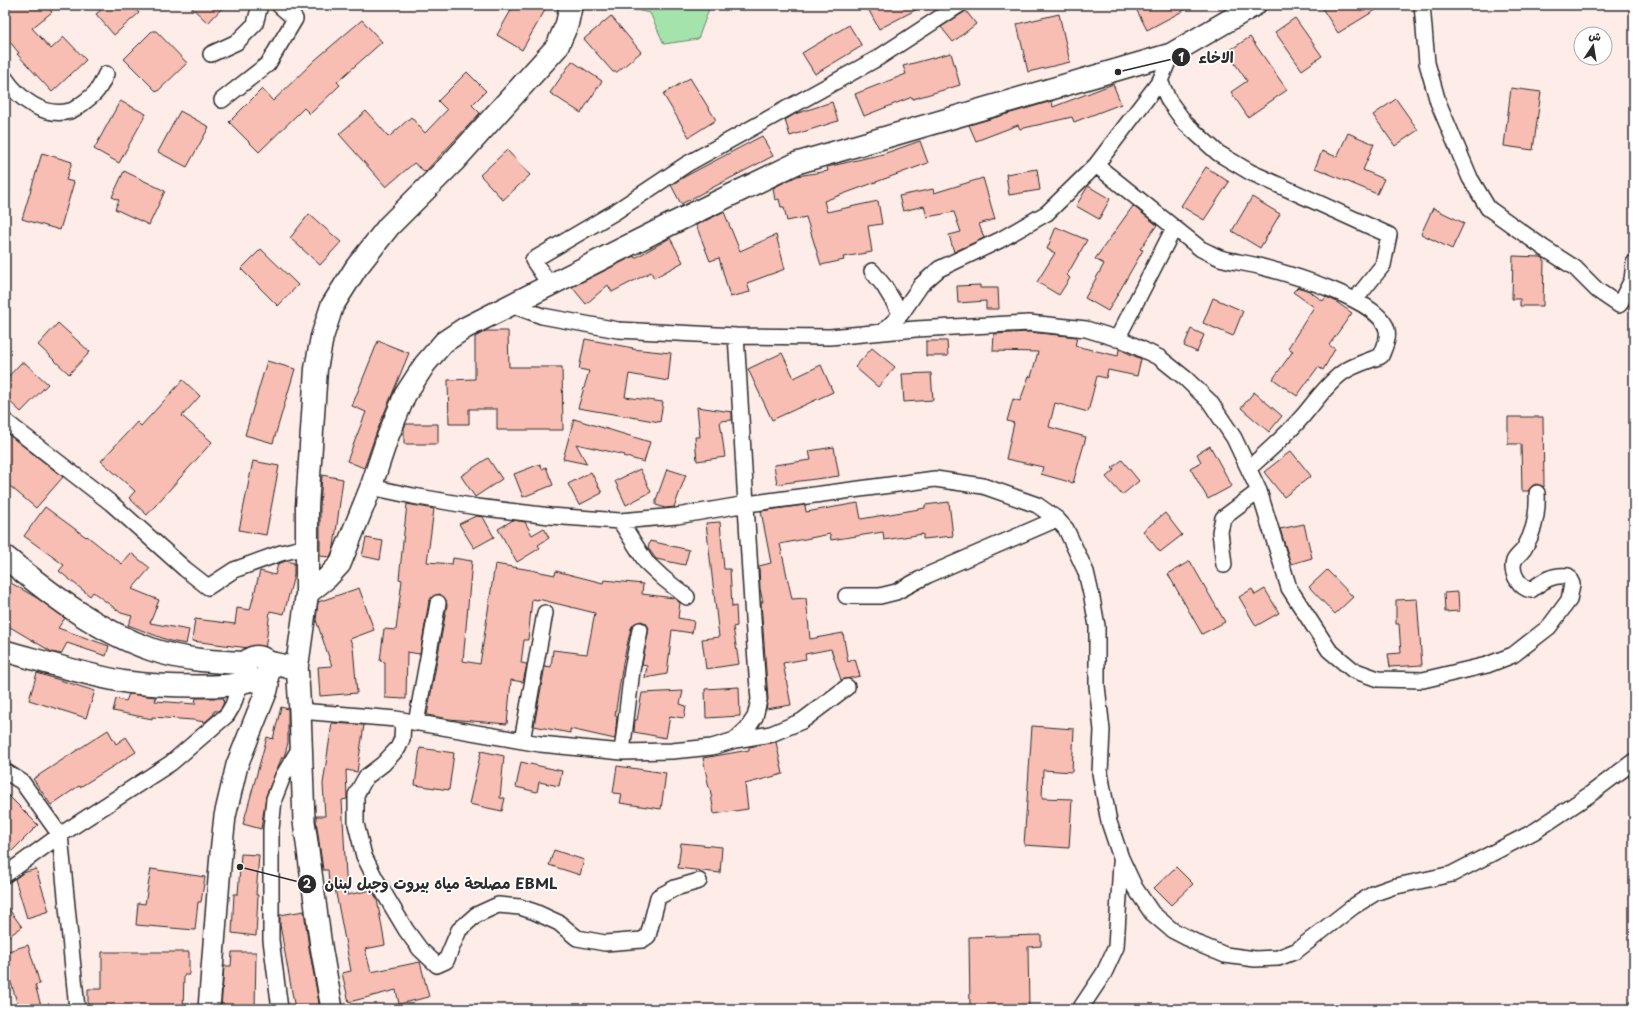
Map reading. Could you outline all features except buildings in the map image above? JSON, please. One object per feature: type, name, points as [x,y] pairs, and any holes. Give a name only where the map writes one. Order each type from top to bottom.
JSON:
[{"type":"main road","points":[[5,558],[54,597],[112,634],[154,650],[217,662],[254,673],[289,667],[297,664],[307,594],[307,507],[316,369],[322,337],[332,306],[356,268],[389,226],[453,162],[557,47],[567,24],[571,5]]},
{"type":"street","points":[[211,54],[237,42],[255,24],[260,5]]},
{"type":"street","points":[[222,100],[268,64],[295,19],[279,5]]},
{"type":"street","points":[[550,285],[533,260],[614,212],[687,164],[878,58],[959,5]]},
{"type":"street","points":[[307,594],[327,578],[340,564],[371,487],[388,436],[405,396],[425,364],[444,342],[465,328],[797,163],[1171,54],[1255,5]]},
{"type":"street","points":[[1422,5],[1427,63],[1438,102],[1470,178],[1488,208],[1575,268],[1597,290],[1619,305],[1632,280],[1634,263]]},
{"type":"street","points":[[883,332],[901,314],[928,278],[939,269],[1000,240],[1048,213],[1096,165],[1160,81],[1171,54]]},
{"type":"street","points":[[5,78],[12,89],[32,105],[48,112],[71,111],[96,93],[106,74]]},
{"type":"street","points":[[1160,81],[1169,101],[1185,123],[1218,153],[1250,172],[1389,235],[1383,265],[1354,300]]},
{"type":"street","points":[[1096,165],[1201,249],[1219,257],[1290,274],[1324,286],[1372,310],[1382,319],[1387,330],[1386,343],[1381,356],[1356,365],[1342,373],[1321,393],[1302,417],[1282,438],[1248,468]]},
{"type":"street","points":[[1117,339],[1174,228]]},
{"type":"street","points":[[872,271],[884,286],[901,314]]},
{"type":"street","points":[[512,305],[542,316],[618,330],[736,336],[830,336],[1029,323],[1086,329],[1117,339],[1160,358],[1185,378],[1210,402],[1234,438],[1260,490],[1289,588],[1330,650],[1353,670],[1378,679],[1423,680],[1486,665],[1513,655],[1549,627],[1569,600],[1572,584],[1568,576],[1559,574],[1546,579],[1531,590],[1524,588],[1518,581],[1514,572],[1514,562],[1525,548],[1535,524],[1538,507],[1537,493]]},
{"type":"street","points":[[735,740],[747,729],[755,717],[759,700],[750,585],[747,504],[736,336]]},
{"type":"street","points":[[5,421],[111,503],[184,569],[208,587],[234,570],[281,553],[298,549],[307,550]]},
{"type":"street","points":[[371,487],[477,507],[550,516],[620,522],[677,516],[747,504],[935,479],[982,486],[1037,505],[1057,519],[1066,529],[1086,572],[1097,626],[1097,686],[1102,730],[1100,773],[1109,822],[1121,858],[1134,888],[1152,913],[1172,930],[1201,945],[1226,955],[1255,959],[1278,958],[1296,952],[1354,906],[1375,893],[1392,887],[1452,874],[1535,831],[1589,795],[1634,761]]},
{"type":"street","points":[[1224,565],[1220,532],[1224,518],[1260,490]]},
{"type":"street","points":[[846,596],[880,596],[896,592],[947,566],[1057,519]]},
{"type":"street","points":[[620,522],[646,562],[687,597]]},
{"type":"street","points":[[438,603],[410,722],[398,748],[383,764],[366,777],[356,794],[356,824],[364,856],[375,878],[406,930],[420,949],[437,965],[446,961],[459,930],[476,915],[498,905],[520,907],[536,912],[559,923],[577,938],[605,943],[642,940],[648,936],[658,896],[675,888],[700,881]]},
{"type":"street","points":[[522,741],[545,613]]},
{"type":"street","points":[[622,752],[632,670],[640,630]]},
{"type":"street","points":[[5,651],[126,682],[171,686],[226,686],[254,673]]},
{"type":"street","points":[[297,664],[302,746],[304,821],[320,946],[332,1009]]},
{"type":"street","points":[[5,875],[60,835],[172,763],[227,715],[254,673]]},
{"type":"street","points":[[209,1009],[225,816],[237,765],[268,685],[254,673]]},
{"type":"street","points":[[300,711],[410,722],[522,741],[622,752],[712,747],[735,740],[771,734],[802,721],[848,687]]},
{"type":"street","points":[[280,1009],[271,940],[271,829],[274,799],[283,776],[302,746]]},
{"type":"street","points":[[5,771],[22,782],[60,835],[77,1009]]},
{"type":"street","points":[[1080,1009],[1104,973],[1116,947],[1121,858]]},
{"type":"green space","points":[[611,5],[709,5],[709,9],[698,39],[664,44],[650,13]]},
{"type":"place","name":"الاخاء","points":[[1118,72]]},
{"type":"place","name":"مصلحة مياه بيروت وجبل لبنان EBML","points":[[240,867]]}]
